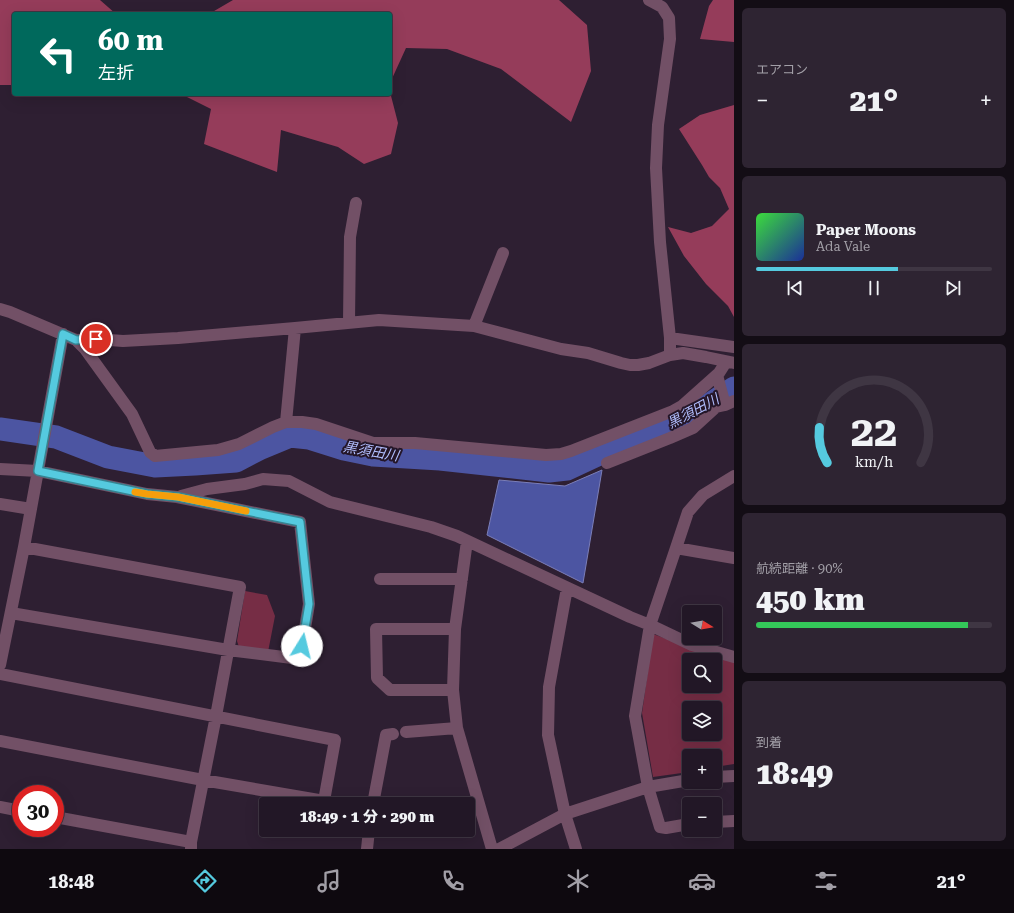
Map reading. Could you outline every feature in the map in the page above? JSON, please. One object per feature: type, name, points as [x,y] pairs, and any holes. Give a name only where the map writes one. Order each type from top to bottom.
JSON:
[{"type":"street","points":[[649,0],[662,7],[669,18],[670,39],[658,124],[656,168],[660,242],[670,338],[670,355]]},
{"type":"street","points":[[349,323],[350,237],[356,203]]},
{"type":"street","points":[[474,326],[503,253]]},
{"type":"street","points":[[0,310],[10,312],[76,340],[85,349],[132,414],[150,452],[155,456],[228,448],[286,422],[316,424],[372,443],[415,443],[553,456],[571,451],[673,411],[682,406],[730,363]]},
{"type":"street","points":[[76,340],[96,339],[123,341],[178,338],[379,320],[474,326],[561,349],[588,353],[622,364],[630,365],[649,363],[670,355],[682,353],[730,363]]},
{"type":"street","points":[[286,422],[295,328]]},
{"type":"street","points":[[0,665],[24,547],[63,334]]},
{"type":"street","points":[[670,338],[734,347]]},
{"type":"street","points":[[607,462],[693,428],[716,408],[730,403],[717,375]]},
{"type":"street","points":[[0,468],[38,467],[147,494],[178,497],[300,522],[309,604],[300,659],[228,650],[11,613]]},
{"type":"street","points":[[682,825],[666,828],[660,827],[648,787],[635,716],[650,625],[688,512],[703,495],[734,476]]},
{"type":"street","points":[[178,497],[207,489],[245,484],[263,479],[289,481],[330,502],[431,527],[457,536],[692,645],[734,657]]},
{"type":"street","points":[[0,504],[31,509]]},
{"type":"street","points":[[467,541],[455,629],[454,690],[457,728],[492,849]]},
{"type":"street","points":[[24,547],[240,587],[191,846],[64,819]]},
{"type":"street","points":[[676,548],[734,558]]},
{"type":"street","points":[[380,579],[462,579]]},
{"type":"street","points":[[567,588],[549,687],[548,735],[565,814],[576,849]]},
{"type":"street","points":[[454,690],[390,690],[377,678],[376,629],[455,629]]},
{"type":"street","points":[[0,674],[335,740],[325,797]]},
{"type":"street","points":[[406,732],[457,728]]},
{"type":"street","points":[[374,797],[386,734],[393,734]]},
{"type":"street","points":[[0,741],[203,780],[306,797]]},
{"type":"street","points":[[722,777],[734,776]]},
{"type":"street","points":[[499,849],[565,814],[648,787],[682,781]]},
{"type":"street","points":[[0,807],[12,809]]},
{"type":"street","points":[[722,822],[734,821]]},
{"type":"street","points":[[366,849],[368,837]]},
{"type":"shaded area","points":[[0,0],[100,0],[114,12],[12,12],[12,85],[0,85]]},
{"type":"shaded area","points":[[233,0],[559,0],[587,25],[591,71],[571,122],[501,69],[447,49],[406,48],[392,79],[392,12],[212,12]]},
{"type":"shaded area","points":[[713,0],[734,0],[734,42],[700,39],[709,6]]},
{"type":"shaded area","points":[[185,96],[391,96],[398,123],[391,154],[364,164],[338,147],[281,130],[277,172],[204,144],[211,109]]},
{"type":"shaded area","points":[[734,105],[734,317],[728,306],[706,284],[684,256],[668,227],[691,233],[712,226],[729,209],[720,188],[709,177],[679,129],[700,115]]},
{"type":"shaded area","points":[[245,591],[267,595],[275,616],[268,652],[239,647],[237,641]]},
{"type":"shaded area","points":[[653,634],[706,653],[682,653],[682,693],[722,693],[722,658],[734,661],[734,764],[722,766],[722,749],[682,749],[682,773],[653,777],[642,713]]},
{"type":"water","points":[[602,470],[583,583],[487,535],[499,480],[565,486]]},
{"type":"waterway","name":"黒須田川","points":[[0,429],[56,437],[108,457],[155,466],[236,461],[261,448],[290,436],[309,438],[344,449],[373,455],[440,459],[549,471],[567,469],[627,441],[693,415],[734,388]]},
{"type":"slow traffic","points":[[135,492],[178,497],[246,511]]},
{"type":"route","points":[[96,339],[76,340],[63,334],[38,471],[147,494],[178,497],[300,522],[309,604],[302,646]]}]
